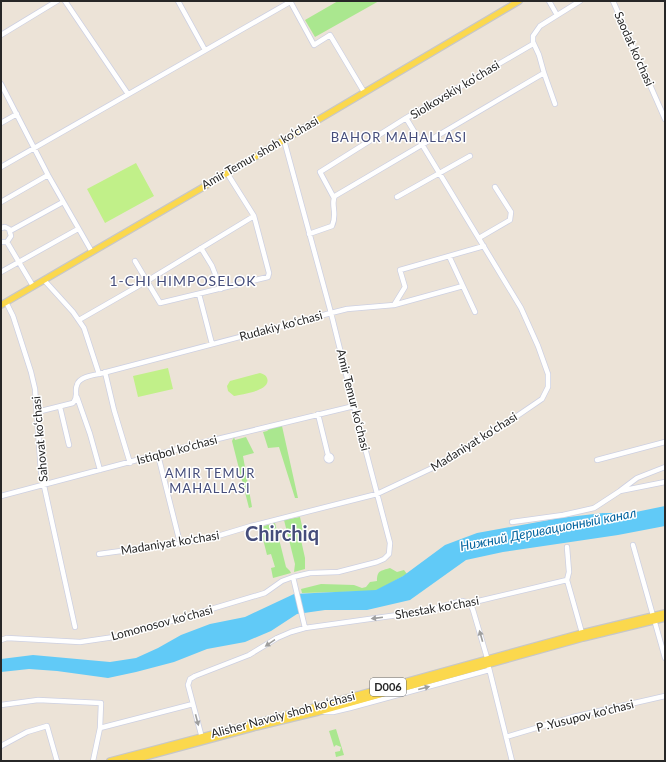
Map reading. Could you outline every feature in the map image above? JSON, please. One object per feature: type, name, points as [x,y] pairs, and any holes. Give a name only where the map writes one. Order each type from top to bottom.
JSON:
[{"type":"main road","name":"Amir Temur shoh ko‘chasi","points":[[3,303],[284,140],[519,1]]},
{"type":"main road","name":"Alisher Navoiy shoh koʻchasi","points":[[110,761],[318,712],[654,618],[665,613]]},
{"type":"main road","name":"Alisher Navoiy shoh koʻchasi","points":[[130,761],[151,758],[202,739],[488,664],[582,633],[654,618],[665,618]]},
{"type":"street","points":[[1,34],[57,1]]},
{"type":"street","points":[[65,1],[128,94]]},
{"type":"street","points":[[178,1],[205,50]]},
{"type":"street","points":[[1,167],[290,1],[314,45],[330,35],[364,92]]},
{"type":"street","points":[[549,1],[557,15]]},
{"type":"street","points":[[555,104],[539,55],[533,44],[533,36],[536,29],[580,1]]},
{"type":"street","name":"Saodat ko‘chasi","points":[[613,1],[665,119]]},
{"type":"street","name":"Siolkovskiy ko‘chasi","points":[[334,198],[320,172],[406,118],[533,44]]},
{"type":"street","points":[[309,234],[332,226],[335,215],[332,202],[334,198],[544,73]]},
{"type":"street","points":[[1,84],[48,175],[92,252]]},
{"type":"street","points":[[1,123],[17,114]]},
{"type":"street","points":[[394,305],[405,287],[400,270],[484,246],[406,118]]},
{"type":"street","name":"Amir Temur ko‘chasi","points":[[284,140],[331,313],[390,543],[389,554],[377,562],[338,572],[310,574],[293,578]]},
{"type":"street","points":[[397,197],[470,156]]},
{"type":"street","points":[[135,262],[160,303],[268,277],[269,273],[254,216],[227,173]]},
{"type":"street","points":[[1,202],[48,175]]},
{"type":"street","points":[[478,238],[510,220],[512,216],[495,187]]},
{"type":"street","points":[[10,231],[63,202]]},
{"type":"street","points":[[79,320],[147,281],[254,216]]},
{"type":"street","points":[[1,228],[7,228],[10,231],[11,238],[8,242]]},
{"type":"street","points":[[1,272],[78,229]]},
{"type":"street","points":[[1,242],[8,242]]},
{"type":"street","points":[[8,242],[33,286]]},
{"type":"street","name":"Madaniyat ko‘chasi","points":[[99,554],[211,538],[251,526],[377,494],[444,463],[542,399],[548,387],[548,374],[538,346],[521,308],[484,246]]},
{"type":"street","points":[[201,248],[212,266],[221,289]]},
{"type":"street","points":[[448,256],[464,286],[475,312]]},
{"type":"street","points":[[44,280],[73,312],[84,328],[102,373],[130,463]]},
{"type":"street","name":"Rudakiy ko‘chasi","points":[[77,396],[78,383],[83,379],[102,373],[347,309],[394,305],[464,286]]},
{"type":"street","points":[[199,294],[212,344]]},
{"type":"street","name":"Sahovat ko‘chasi","points":[[3,303],[13,316],[35,389],[43,485],[50,508],[75,626]]},
{"type":"street","points":[[37,412],[73,403],[77,396]]},
{"type":"street","points":[[77,396],[100,470]]},
{"type":"street","name":"Istiqbol ko‘chasi","points":[[1,496],[130,463],[158,454],[354,406]]},
{"type":"street","points":[[60,407],[70,445]]},
{"type":"street","points":[[318,414],[328,455]]},
{"type":"street","points":[[597,460],[665,442]]},
{"type":"street","points":[[158,454],[180,543]]},
{"type":"street","points":[[512,522],[562,515],[594,508],[620,492],[637,478],[665,467]]},
{"type":"street","points":[[620,492],[665,482]]},
{"type":"street","points":[[633,545],[665,658]]},
{"type":"street","points":[[568,546],[569,572],[567,580],[582,633]]},
{"type":"street","points":[[293,578],[305,628]]},
{"type":"street","name":"Lomonosov ko‘chasi","points":[[1,640],[7,638],[80,642],[121,636],[264,593],[282,581],[293,578]]},
{"type":"street","name":"Shestak ko'chasi","points":[[193,704],[188,685],[190,679],[201,673],[248,655],[290,632],[305,628],[434,609],[462,601],[470,603],[567,580]]},
{"type":"street","points":[[470,603],[488,664],[512,761]]},
{"type":"street","name":"P .Yusupov ko'chasi","points":[[506,737],[574,717],[665,696]]},
{"type":"street","points":[[1,705],[38,700],[101,703],[100,728],[94,761]]},
{"type":"street","points":[[100,728],[193,704],[202,739]]},
{"type":"street","points":[[1,746],[27,732],[47,726],[57,761]]},
{"type":"green space","points":[[338,1],[379,1],[315,37],[305,20]]},
{"type":"green space","points":[[136,163],[154,196],[105,223],[87,189]]},
{"type":"green space","points":[[168,368],[173,389],[138,397],[133,376]]},
{"type":"green space","points":[[260,373],[267,378],[265,386],[261,389],[234,396],[228,391],[227,386],[230,381]]},
{"type":"green space","points":[[280,425],[282,426],[298,498],[295,498],[279,447],[268,448],[263,432]]},
{"type":"green space","points":[[234,437],[235,440],[246,437],[254,453],[243,456],[252,507],[249,508],[232,441]]},
{"type":"green space","points":[[300,517],[305,539],[301,540],[305,558],[305,569],[294,572],[295,564],[284,520]]},
{"type":"green space","points":[[275,523],[286,567],[291,573],[273,578],[271,568],[275,567],[271,554],[267,555],[260,527]]},
{"type":"green space","points":[[390,568],[397,572],[404,570],[407,574],[376,591],[302,593],[301,589],[321,584],[354,585],[362,588],[366,587],[370,582],[377,581],[380,572]]},
{"type":"green space","points":[[336,729],[344,755],[336,757],[335,752],[340,751],[341,747],[336,745],[334,747],[329,731]]},
{"type":"water","name":"Нижний Деривационный канал","points":[[665,506],[665,526],[618,535],[503,552],[466,560],[410,600],[367,610],[325,610],[297,614],[271,631],[245,642],[207,649],[174,662],[136,672],[108,678],[29,669],[1,672],[1,659],[33,655],[110,662],[136,658],[181,635],[210,624],[245,617],[294,594],[376,590],[403,576],[445,545],[477,533],[560,518],[603,513],[631,513]]},
{"type":"district","name":"BAHOR MAHALLASI","points":[[399,137]]},
{"type":"district","name":"1-CHI HIMPOSELOK","points":[[183,281]]},
{"type":"district","name":"AMIR TEMUR MAHALLASI","points":[[210,480]]},
{"type":"district","name":"Chirchiq","points":[[282,534]]}]
